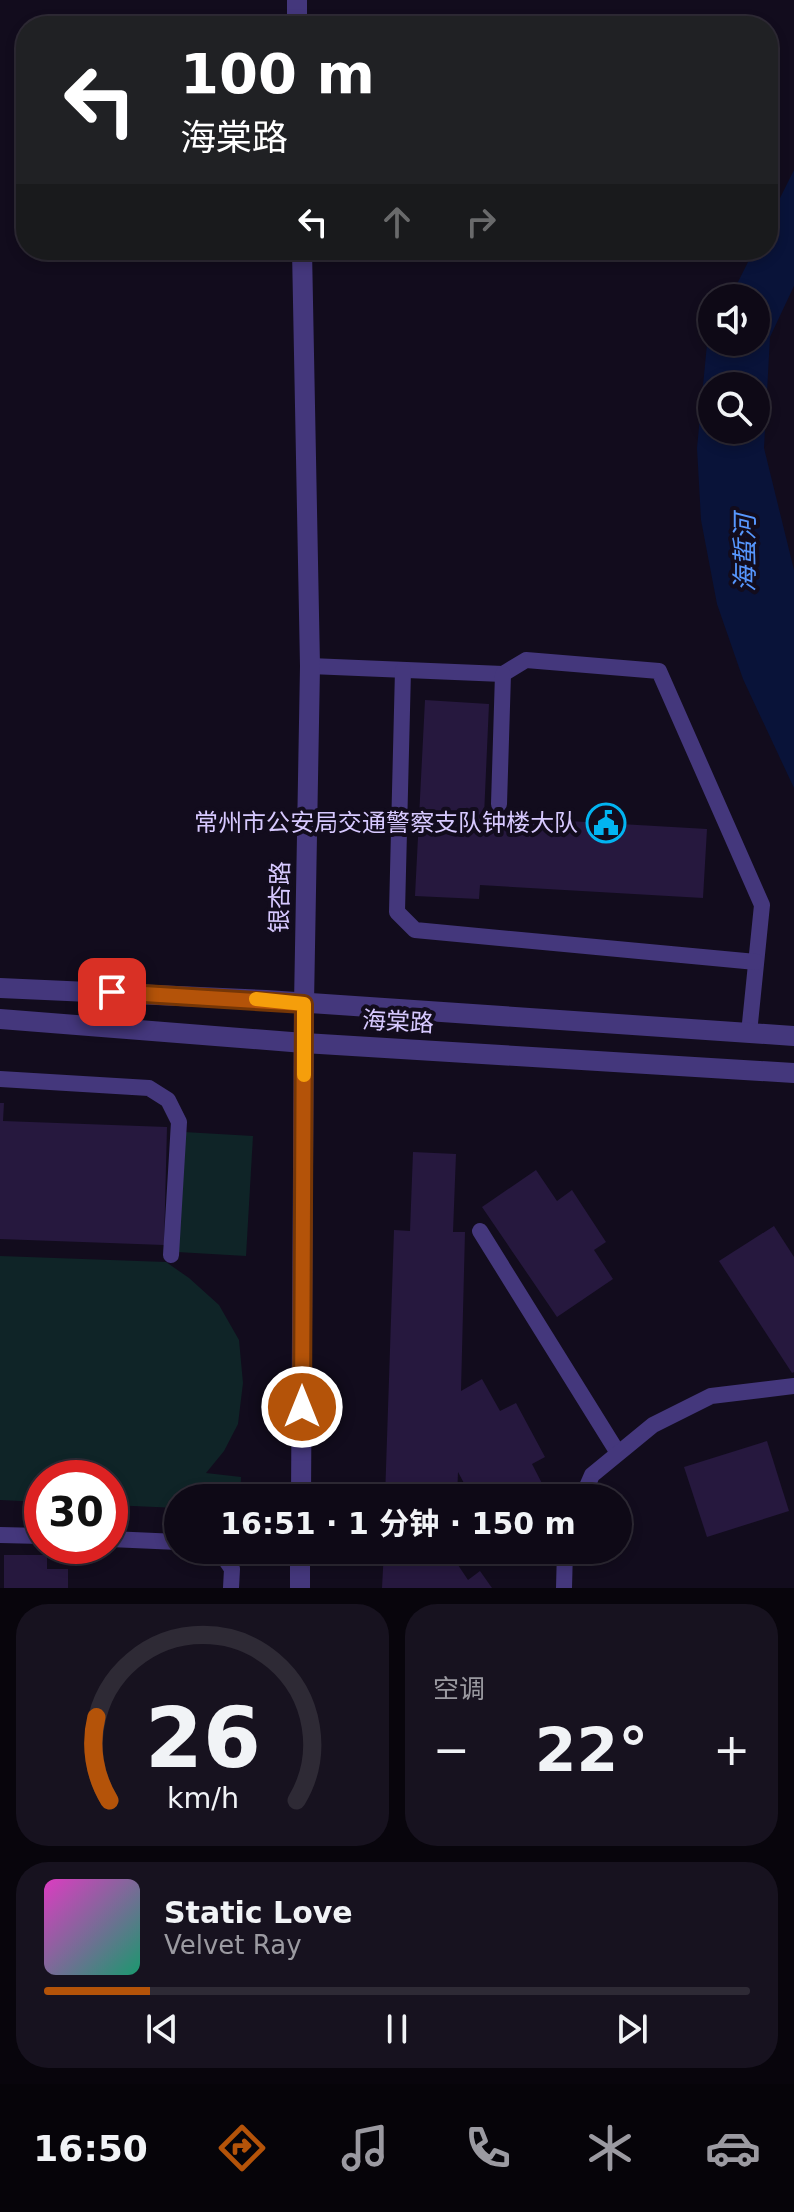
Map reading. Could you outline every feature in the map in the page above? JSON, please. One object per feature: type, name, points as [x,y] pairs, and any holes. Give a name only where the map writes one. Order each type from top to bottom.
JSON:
[{"type":"street","name":"银杏路","points":[[301,1484],[310,666],[302,260]]},
{"type":"street","name":"海棠路","points":[[0,988],[81,990],[794,1036]]},
{"type":"street","name":"海棠路","points":[[0,1019],[304,1043],[794,1073]]},
{"type":"street","points":[[300,1564],[300,1588]]},
{"type":"lane","points":[[310,666],[503,674],[526,660],[659,671],[762,905],[749,1033]]},
{"type":"lane","points":[[403,670],[397,912],[415,930],[756,962]]},
{"type":"lane","points":[[499,804],[503,674]]},
{"type":"lane","points":[[0,1079],[149,1088],[168,1100],[179,1122],[171,1255]]},
{"type":"lane","points":[[480,1231],[618,1453]]},
{"type":"lane","points":[[588,1484],[592,1475],[653,1425],[711,1396],[794,1386]]},
{"type":"lane","points":[[0,1535],[24,1536]]},
{"type":"lane","points":[[128,1540],[164,1541]]},
{"type":"lane","points":[[229,1564],[232,1569],[231,1588]]},
{"type":"lane","points":[[564,1588],[565,1564]]},
{"type":"green space","points":[[184,1132],[253,1136],[246,1256],[177,1252]]},
{"type":"green space","points":[[0,1256],[166,1262],[219,1305],[239,1340],[243,1383],[238,1424],[224,1451],[206,1473],[241,1477],[241,1484],[164,1484],[164,1507],[128,1506],[128,1460],[24,1460],[24,1501],[0,1500]]},
{"type":"water","points":[[794,170],[794,286],[770,337],[770,284],[737,284],[749,260],[778,260],[778,202]]},
{"type":"water","points":[[706,356],[769,356],[768,372],[704,372]]},
{"type":"water","name":"海蜇河","points":[[698,438],[698,444],[764,444],[794,570],[794,788],[743,679],[717,604],[701,520],[697,448]]},
{"type":"building","points":[[425,700],[489,704],[484,816],[707,829],[703,898],[480,885],[479,899],[415,896]]},
{"type":"building","points":[[0,1103],[4,1103],[3,1121],[167,1127],[164,1245],[0,1239]]},
{"type":"building","points":[[413,1152],[456,1154],[453,1232],[465,1232],[461,1391],[482,1379],[500,1411],[516,1403],[545,1457],[532,1464],[542,1484],[464,1484],[458,1472],[458,1484],[385,1484],[394,1230],[410,1231]]},
{"type":"building","points":[[536,1170],[557,1201],[572,1190],[606,1242],[594,1250],[613,1279],[557,1317],[482,1207]]},
{"type":"building","points":[[774,1226],[794,1257],[792,1373],[719,1261]]},
{"type":"building","points":[[767,1441],[789,1511],[707,1537],[684,1467]]},
{"type":"building","points":[[4,1555],[24,1555],[24,1564],[47,1564],[47,1569],[68,1569],[68,1588],[4,1588]]},
{"type":"building","points":[[383,1564],[457,1564],[468,1580],[480,1571],[492,1588],[382,1588]]},
{"type":"slow traffic","points":[[256,999],[304,1004],[304,1075]]},
{"type":"place","name":"常州市公安局交通警察支队钟楼大队","points":[[606,823]]},
{"type":"route","points":[[112,992],[304,1004],[302,1407]]}]
